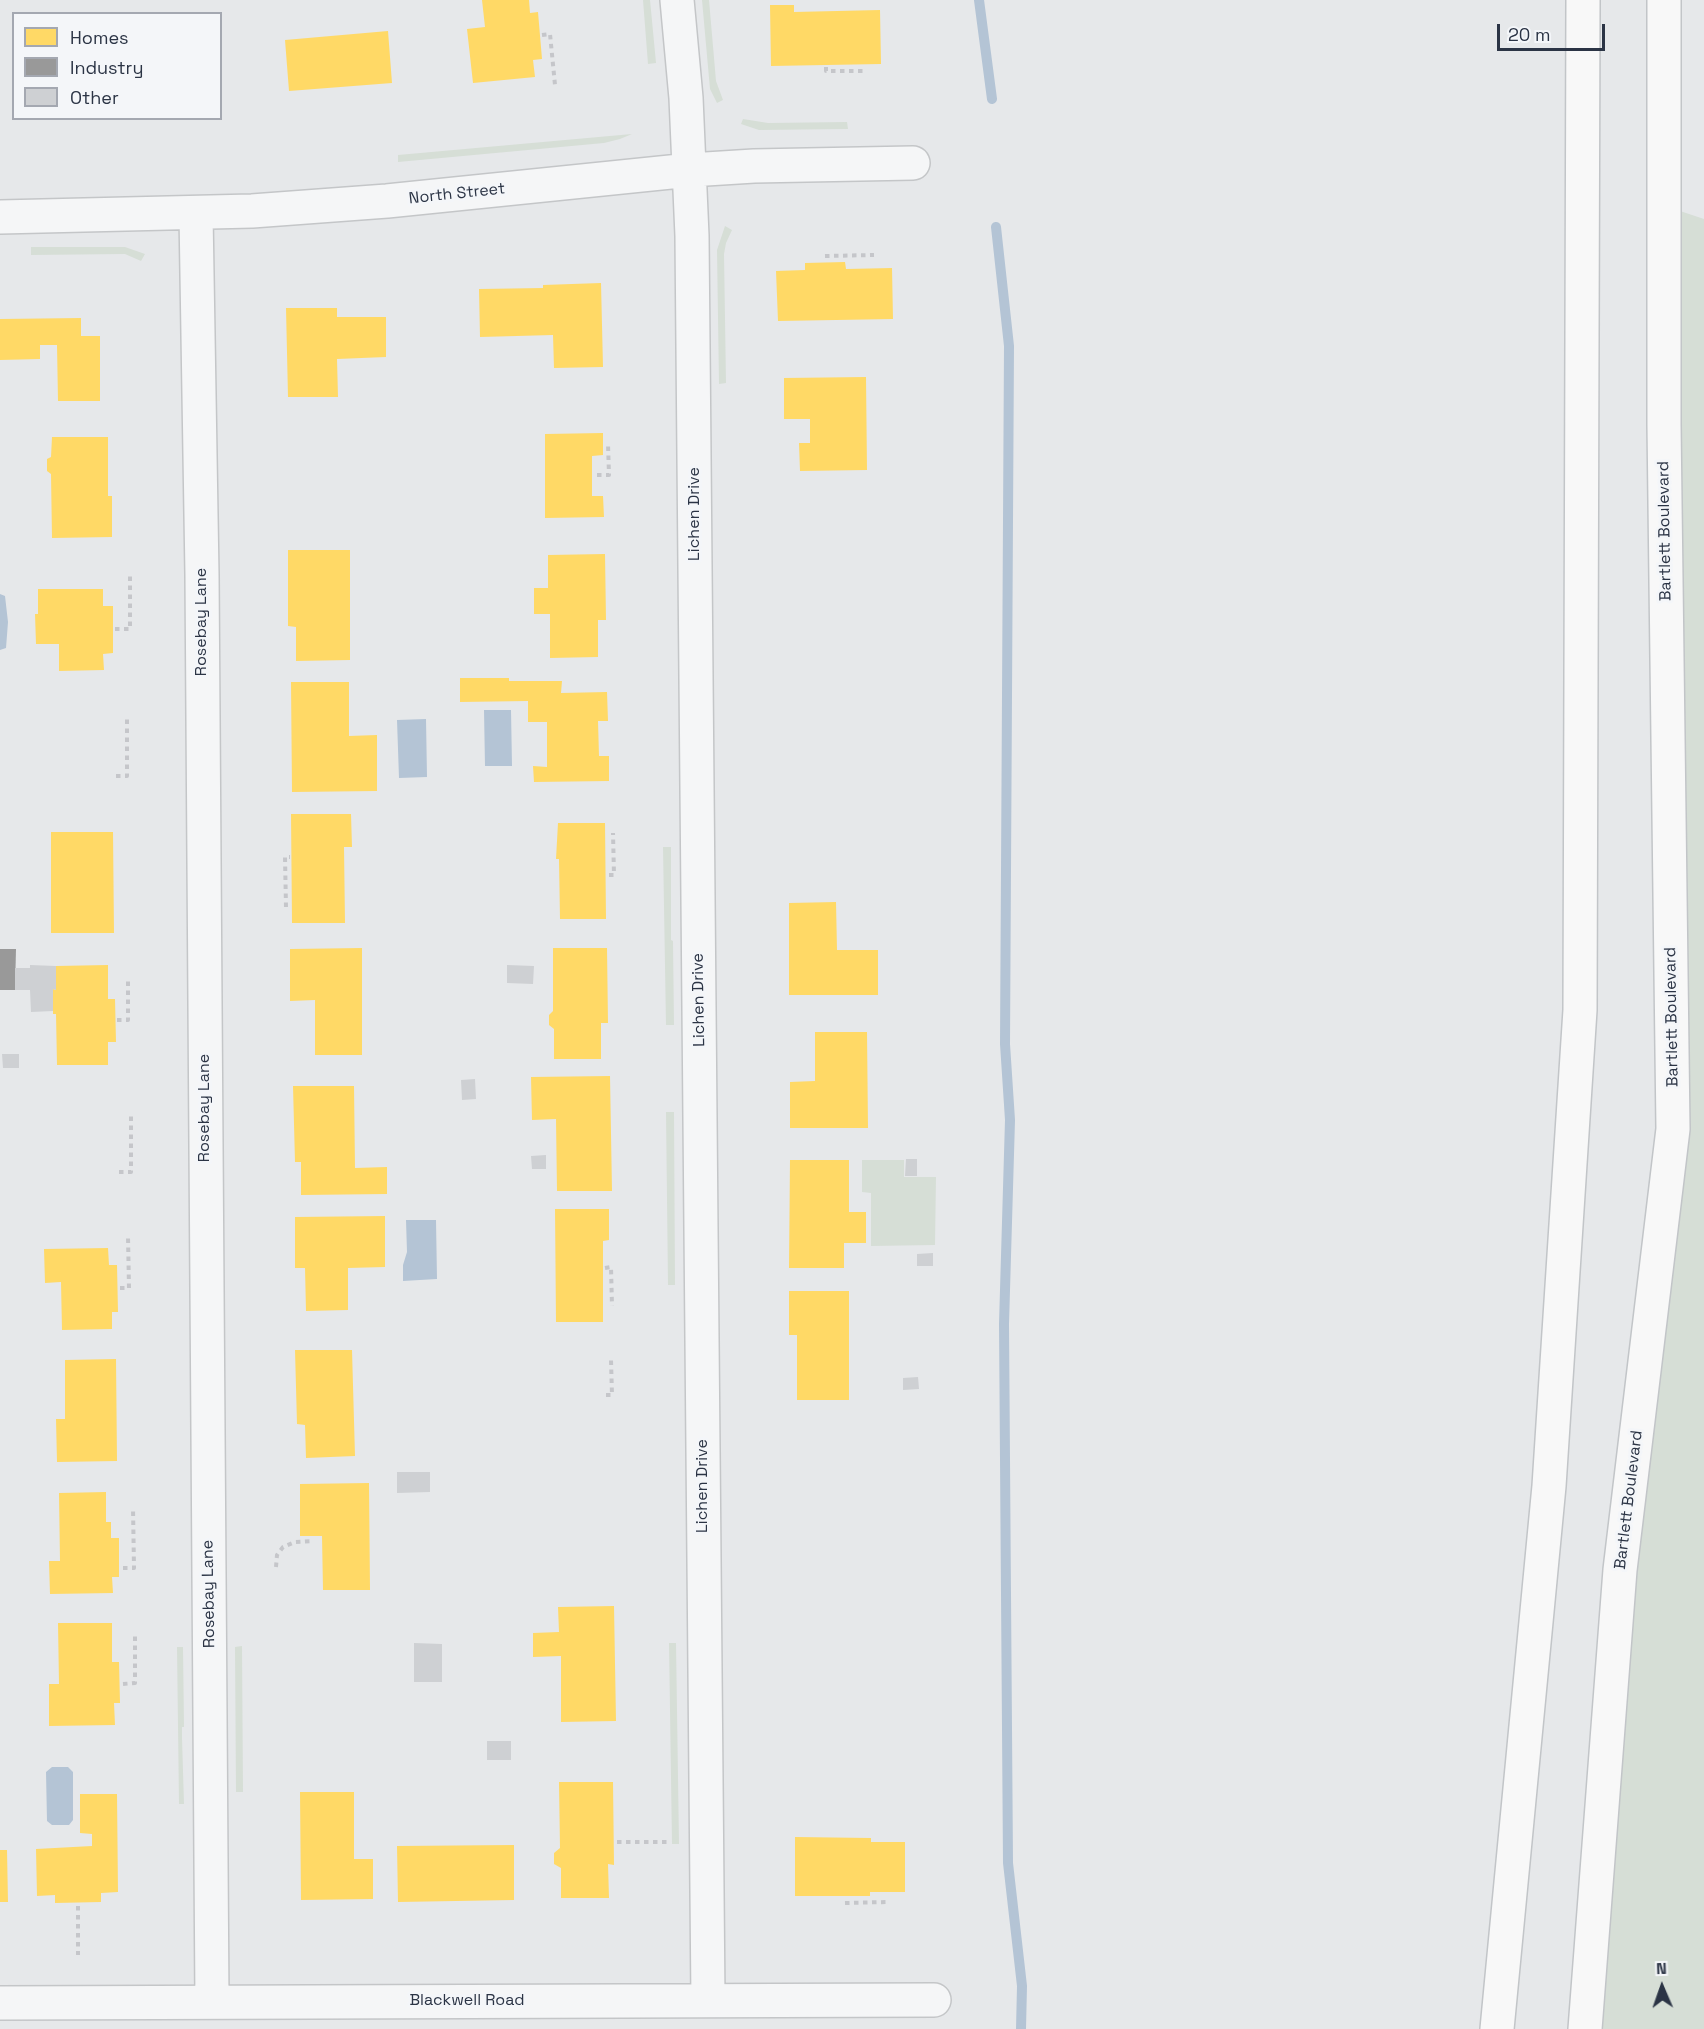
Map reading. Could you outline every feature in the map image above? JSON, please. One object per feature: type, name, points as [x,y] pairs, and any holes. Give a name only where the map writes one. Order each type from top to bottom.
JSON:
[{"type":"main road","points":[[1497,2029],[1549,1486],[1580,1010],[1582,0]]},
{"type":"main road","name":"Bartlett Boulevard","points":[[1585,2029],[1620,1570],[1673,1129],[1664,424],[1664,0]]},
{"type":"street","name":"Lichen Drive","points":[[677,0],[690,170],[695,443],[708,2000]]},
{"type":"street","name":"North Street","points":[[0,217],[196,214],[387,201],[690,170],[913,163]]},
{"type":"street","name":"Rosebay Lane","points":[[196,214],[202,586],[212,2002]]},
{"type":"street","name":"Blackwell Road","points":[[0,2003],[212,2002],[486,2015],[708,2000],[934,2000]]},
{"type":"path","points":[[542,35],[550,34],[555,85]]},
{"type":"path","points":[[826,67],[826,71],[863,71]]},
{"type":"path","points":[[825,256],[874,255]]},
{"type":"path","points":[[597,475],[609,474],[608,444]]},
{"type":"path","points":[[115,629],[130,629],[130,575]]},
{"type":"path","points":[[116,776],[127,776],[127,716]]},
{"type":"path","points":[[609,876],[614,875],[613,833]]},
{"type":"path","points":[[286,907],[285,857],[290,857]]},
{"type":"path","points":[[117,1020],[128,1020],[128,981]]},
{"type":"path","points":[[118,1172],[131,1172],[131,1112]]},
{"type":"path","points":[[120,1288],[129,1288],[128,1236]]},
{"type":"path","points":[[605,1268],[611,1267],[612,1306]]},
{"type":"path","points":[[606,1395],[612,1395],[611,1360]]},
{"type":"path","points":[[123,1568],[134,1568],[133,1507]]},
{"type":"path","points":[[276,1567],[277,1555],[283,1547],[295,1542],[313,1541]]},
{"type":"path","points":[[123,1684],[135,1683],[135,1633]]},
{"type":"path","points":[[617,1842],[668,1842]]},
{"type":"path","points":[[845,1903],[887,1902]]},
{"type":"path","points":[[78,1905],[78,1955]]},
{"type":"shaded area","points":[[643,0],[650,0],[656,63],[648,64]]},
{"type":"shaded area","points":[[702,0],[709,0],[716,81],[723,100],[717,103],[710,89]]},
{"type":"shaded area","points":[[743,119],[768,123],[847,122],[848,129],[759,130],[741,124]]},
{"type":"shaded area","points":[[632,134],[604,143],[398,162],[398,155]]},
{"type":"shaded area","points":[[1665,206],[1704,219],[1704,2029],[1585,2029],[1673,1129]]},
{"type":"shaded area","points":[[725,226],[732,230],[724,254],[726,383],[719,384],[717,250]]},
{"type":"shaded area","points":[[31,247],[125,247],[145,254],[141,261],[125,254],[31,255]]},
{"type":"shaded area","points":[[663,847],[671,847],[674,1025],[666,1025]]},
{"type":"shaded area","points":[[666,1112],[674,1112],[675,1285],[668,1285]]},
{"type":"shaded area","points":[[862,1160],[904,1160],[904,1177],[936,1177],[935,1245],[871,1246],[871,1193],[862,1192]]},
{"type":"shaded area","points":[[669,1643],[676,1643],[679,1844],[672,1844]]},
{"type":"shaded area","points":[[242,1646],[243,1792],[236,1792],[235,1647]]},
{"type":"shaded area","points":[[177,1647],[183,1647],[184,1804],[179,1804]]},
{"type":"water","points":[[0,594],[5,596],[8,622],[6,648],[0,650]]},
{"type":"water","points":[[484,710],[511,710],[512,766],[485,766]]},
{"type":"water","points":[[426,719],[427,777],[399,778],[397,720]]},
{"type":"water","points":[[406,1220],[436,1220],[437,1279],[403,1281],[403,1265],[407,1252]]},
{"type":"water","points":[[52,1767],[68,1767],[73,1772],[73,1820],[69,1825],[52,1825],[47,1821],[46,1772]]},
{"type":"building: Homes","points":[[482,0],[529,0],[530,13],[538,12],[542,59],[533,60],[535,77],[473,83],[467,29],[485,27]]},
{"type":"building: Homes","points":[[770,5],[794,5],[794,12],[880,10],[881,64],[771,66]]},
{"type":"building: Homes","points":[[388,31],[392,83],[289,91],[285,40]]},
{"type":"building: Homes","points":[[845,262],[846,269],[892,268],[893,319],[778,321],[776,271],[805,270],[805,263]]},
{"type":"building: Homes","points":[[601,283],[603,367],[554,368],[553,335],[480,337],[479,289],[543,288],[543,285]]},
{"type":"building: Homes","points":[[286,308],[337,308],[337,317],[386,317],[386,357],[337,359],[338,397],[288,397]]},
{"type":"building: Homes","points":[[81,318],[81,336],[100,336],[100,401],[58,401],[57,345],[40,345],[40,359],[0,360],[0,319]]},
{"type":"building: Homes","points":[[866,377],[867,470],[800,471],[799,443],[810,443],[810,419],[784,419],[784,378]]},
{"type":"building: Homes","points":[[603,433],[603,455],[592,456],[592,496],[603,496],[604,517],[545,518],[545,434]]},
{"type":"building: Homes","points":[[52,437],[108,437],[108,496],[112,496],[112,537],[52,538],[51,474],[47,471],[47,459],[51,457]]},
{"type":"building: Homes","points":[[288,550],[350,550],[350,660],[296,661],[296,627],[288,626]]},
{"type":"building: Homes","points":[[605,554],[606,620],[598,620],[598,657],[550,658],[550,614],[534,614],[534,588],[548,588],[548,555]]},
{"type":"building: Homes","points":[[38,589],[103,589],[103,606],[113,606],[113,653],[103,654],[104,670],[59,671],[59,644],[36,644],[35,614],[38,614]]},
{"type":"building: Homes","points":[[460,678],[562,681],[561,693],[607,692],[608,721],[598,721],[599,756],[609,756],[609,781],[534,782],[533,766],[547,767],[547,722],[528,722],[528,701],[460,702]]},
{"type":"building: Homes","points":[[291,682],[349,682],[349,736],[377,735],[377,791],[292,792]]},
{"type":"building: Homes","points":[[291,814],[351,814],[352,847],[344,847],[345,923],[292,923]]},
{"type":"building: Homes","points":[[558,823],[605,823],[606,919],[560,919],[559,859],[556,859]]},
{"type":"building: Homes","points":[[51,832],[113,832],[114,933],[51,933]]},
{"type":"building: Homes","points":[[836,902],[837,950],[878,950],[878,995],[789,995],[789,903]]},
{"type":"building: Homes","points":[[362,948],[362,1055],[315,1055],[315,1000],[290,1001],[290,949]]},
{"type":"building: Homes","points":[[553,948],[607,948],[608,1023],[601,1023],[601,1059],[554,1059],[554,1029],[549,1025],[549,1015],[553,1011]]},
{"type":"building: Homes","points":[[108,965],[108,999],[115,999],[116,1042],[108,1042],[108,1065],[57,1065],[56,1014],[53,1014],[56,966]]},
{"type":"building: Homes","points":[[815,1032],[867,1032],[868,1128],[790,1128],[790,1082],[815,1081]]},
{"type":"building: Homes","points":[[610,1076],[612,1191],[557,1191],[556,1119],[532,1120],[531,1077]]},
{"type":"building: Homes","points":[[293,1086],[354,1086],[355,1168],[387,1167],[387,1194],[301,1195],[301,1162],[295,1162]]},
{"type":"building: Homes","points":[[790,1160],[849,1160],[849,1212],[866,1212],[866,1243],[844,1243],[844,1268],[789,1268]]},
{"type":"building: Homes","points":[[555,1209],[609,1209],[609,1240],[603,1241],[603,1322],[556,1322]]},
{"type":"building: Homes","points":[[385,1216],[385,1267],[348,1268],[348,1310],[306,1311],[305,1268],[295,1268],[295,1217]]},
{"type":"building: Homes","points":[[108,1248],[109,1265],[117,1265],[118,1312],[112,1312],[112,1329],[62,1330],[61,1282],[45,1283],[44,1249]]},
{"type":"building: Homes","points":[[789,1291],[849,1291],[849,1400],[797,1400],[797,1335],[789,1335]]},
{"type":"building: Homes","points":[[295,1350],[352,1350],[355,1456],[306,1458],[305,1425],[297,1424]]},
{"type":"building: Homes","points":[[116,1359],[117,1461],[57,1462],[56,1419],[65,1419],[65,1360]]},
{"type":"building: Homes","points":[[369,1483],[370,1590],[323,1590],[322,1536],[300,1536],[300,1484]]},
{"type":"building: Homes","points":[[106,1492],[106,1522],[111,1522],[111,1538],[119,1538],[119,1577],[112,1577],[113,1593],[50,1594],[49,1561],[60,1561],[59,1493]]},
{"type":"building: Homes","points":[[614,1606],[616,1721],[561,1722],[561,1656],[533,1657],[533,1633],[559,1632],[558,1607]]},
{"type":"building: Homes","points":[[58,1623],[112,1623],[112,1662],[119,1662],[120,1703],[114,1703],[115,1725],[49,1726],[49,1684],[59,1684]]},
{"type":"building: Homes","points":[[559,1782],[613,1782],[614,1865],[608,1864],[609,1898],[561,1898],[561,1868],[554,1864],[554,1853],[560,1848]]},
{"type":"building: Homes","points":[[300,1792],[354,1792],[354,1859],[373,1859],[373,1899],[301,1900]]},
{"type":"building: Homes","points":[[80,1794],[117,1794],[118,1892],[101,1893],[101,1902],[55,1903],[55,1895],[37,1896],[36,1849],[92,1846],[92,1834],[80,1833]]},
{"type":"building: Homes","points":[[795,1837],[871,1838],[871,1842],[905,1842],[905,1892],[870,1892],[870,1896],[795,1896]]},
{"type":"building: Homes","points":[[514,1845],[514,1900],[398,1902],[397,1846]]},
{"type":"building: Homes","points":[[0,1850],[7,1850],[8,1902],[0,1902]]},
{"type":"building: Industry","points":[[0,949],[16,949],[15,990],[0,990]]},
{"type":"building: Other","points":[[30,965],[56,966],[53,1011],[31,1012],[30,990],[15,990],[15,968],[30,968]]},
{"type":"building: Other","points":[[507,965],[534,966],[533,984],[507,983]]},
{"type":"building: Other","points":[[2,1054],[19,1054],[19,1068],[3,1068]]},
{"type":"building: Other","points":[[475,1079],[476,1099],[462,1100],[461,1080]]},
{"type":"building: Other","points":[[546,1155],[546,1169],[532,1169],[531,1156]]},
{"type":"building: Other","points":[[906,1159],[917,1159],[917,1176],[905,1176]]},
{"type":"building: Other","points":[[933,1253],[933,1266],[917,1266],[917,1254]]},
{"type":"building: Other","points":[[918,1377],[919,1389],[903,1390],[903,1378]]},
{"type":"building: Other","points":[[397,1472],[430,1472],[430,1492],[397,1493]]},
{"type":"building: Other","points":[[414,1643],[442,1644],[442,1682],[414,1682]]},
{"type":"building: Other","points":[[487,1741],[511,1741],[511,1760],[487,1760]]},
{"type":"waterway","points":[[979,0],[992,99]]},
{"type":"waterway","points":[[996,227],[1009,346],[1005,1044],[1010,1120],[1004,1324],[1008,1863],[1022,1986],[1021,2029]]}]
